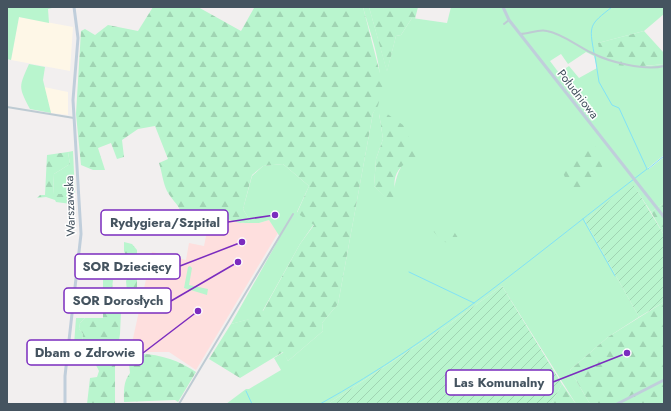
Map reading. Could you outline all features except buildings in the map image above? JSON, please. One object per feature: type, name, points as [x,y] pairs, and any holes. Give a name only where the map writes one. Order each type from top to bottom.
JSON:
[{"type":"main road","name":"Warszawska","points":[[65,404],[66,376],[81,234],[73,91],[78,44],[74,7]]},
{"type":"main road","name":"Południowa","points":[[503,7],[509,20],[664,217]]},
{"type":"main road","points":[[617,404],[664,380]]},
{"type":"street","points":[[504,24],[509,20]]},
{"type":"street","points":[[520,34],[546,30],[593,54],[649,68],[664,66]]},
{"type":"street","points":[[7,107],[74,118]]},
{"type":"street","points":[[179,404],[292,214]]},
{"type":"shaded area","points":[[19,17],[73,27],[70,71],[11,60]]},
{"type":"shaded area","points":[[44,87],[68,92],[68,115],[51,113]]},
{"type":"shaded area","points":[[217,216],[240,223],[259,223],[269,220],[278,233],[196,370],[169,352],[130,352],[152,252],[186,260],[189,243],[204,246],[209,221]]},
{"type":"green space","points":[[7,7],[56,7],[48,9],[49,23],[19,17],[11,60],[7,59]]},
{"type":"green space","points":[[153,7],[198,7],[241,31],[254,8],[253,7],[363,7],[383,85],[378,106],[373,113],[338,304],[322,323],[323,331],[288,361],[283,352],[240,378],[209,359],[231,324],[249,319],[256,308],[263,311],[300,244],[314,225],[297,213],[309,186],[283,164],[263,166],[252,175],[243,209],[250,221],[240,223],[217,216],[209,221],[202,220],[186,231],[180,225],[180,211],[164,185],[159,163],[168,159],[155,126],[138,129],[122,140],[124,157],[117,159],[111,143],[98,148],[105,170],[93,170],[81,165],[76,114],[81,31],[85,29],[95,35],[108,25],[138,31]]},
{"type":"green space","points":[[363,7],[369,7],[387,71],[396,36],[401,35],[412,18],[447,23],[451,7],[664,7],[664,14],[644,31],[598,43],[647,66],[664,64],[664,155],[648,168],[649,169],[664,157],[664,203],[651,212],[632,183],[585,221],[639,317],[608,337],[570,370],[590,404],[576,404],[502,286],[445,327],[328,404],[226,404],[246,389],[249,389],[281,370],[274,358],[284,352],[288,361],[323,331],[322,323],[338,304],[373,113],[378,101],[380,88],[378,60]],"holes":[[[586,52],[594,56],[597,68],[579,78],[569,66],[566,68],[566,74],[562,77],[550,61],[561,54],[568,64]],[[379,113],[401,167],[396,180],[391,203],[374,186],[376,159],[383,139]]]},
{"type":"green space","points":[[369,7],[418,7],[415,19],[412,18],[401,35],[396,36],[387,72]]},
{"type":"green space","points":[[644,31],[664,53],[664,64],[623,66],[601,60],[598,43]]},
{"type":"green space","points":[[29,64],[45,67],[43,80],[51,113],[30,109],[23,96],[21,86]]},
{"type":"green space","points":[[383,111],[403,125],[419,157],[405,164],[397,173],[394,184],[398,195],[391,204],[374,186],[376,159],[383,139],[379,113]]},
{"type":"green space","points":[[594,144],[605,164],[595,173],[588,188],[574,198],[560,166]]},
{"type":"green space","points":[[73,151],[75,195],[53,195],[54,174],[70,164],[68,152]]},
{"type":"green space","points":[[68,152],[70,164],[54,174],[53,194],[69,194],[71,204],[56,202],[55,200],[46,197],[37,198],[40,195],[45,195],[47,155]]},
{"type":"green space","points":[[283,164],[309,186],[297,212],[314,224],[300,244],[262,312],[250,319],[231,324],[280,237],[269,220],[259,223],[240,223],[250,221],[243,209],[252,176],[263,166]]},
{"type":"green space","points":[[632,182],[664,235],[664,302],[639,317],[585,221]]},
{"type":"green space","points":[[664,203],[664,235],[651,212]]},
{"type":"green space","points":[[433,221],[439,227],[453,230],[462,244],[456,248],[440,239],[429,226]]},
{"type":"green space","points":[[124,242],[132,244],[137,250],[137,295],[134,310],[129,312],[126,281],[131,270],[124,251]]},
{"type":"green space","points":[[190,266],[192,268],[189,285],[208,289],[207,295],[184,288],[188,267]]},
{"type":"green space","points":[[103,279],[113,280],[113,297],[121,312],[120,334],[115,367],[115,403],[87,404],[90,378],[97,377],[99,371],[93,359],[81,359],[83,334],[79,329],[80,323],[85,318],[103,318]]},
{"type":"green space","points":[[502,286],[562,384],[551,404],[328,404],[445,327]]},
{"type":"green space","points":[[147,293],[154,296],[156,294],[158,297],[157,305],[168,307],[166,314],[158,312],[159,307],[157,311],[145,308]]},
{"type":"green space","points":[[664,302],[664,404],[590,404],[570,370],[608,337]]},
{"type":"green space","points":[[76,318],[85,318],[80,323],[79,329],[83,334],[81,359],[73,358]]},
{"type":"green space","points":[[146,354],[164,357],[181,363],[196,372],[178,402],[175,400],[124,402],[125,383],[130,373],[128,355]]},
{"type":"green space","points":[[562,384],[576,404],[551,404]]},
{"type":"waterway","points":[[594,53],[591,37],[592,26],[612,7]]},
{"type":"waterway","points":[[320,404],[364,379],[447,322],[528,262],[647,169],[619,108],[612,105],[599,82],[595,56]]},
{"type":"waterway","points":[[648,169],[664,156]]},
{"type":"waterway","points":[[583,219],[615,276]]},
{"type":"waterway","points":[[409,272],[474,303]]},
{"type":"waterway","points":[[246,391],[252,404]]},
{"type":"place","name":"Rydygiera/Szpital","points":[[275,215]]},
{"type":"place","name":"SOR Dziecięcy","points":[[242,242]]},
{"type":"place","name":"SOR Dorosłych","points":[[238,262]]},
{"type":"place","name":"Dbam o Zdrowie","points":[[198,311]]},
{"type":"place","name":"Las Komunalny","points":[[627,353]]}]
